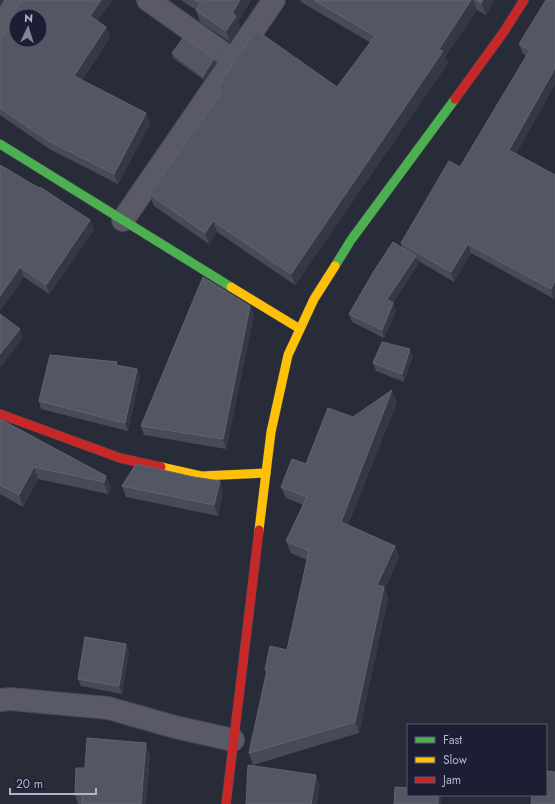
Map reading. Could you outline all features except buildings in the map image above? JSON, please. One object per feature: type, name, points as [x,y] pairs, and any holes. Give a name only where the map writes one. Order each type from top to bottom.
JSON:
[{"type":"street","points":[[0,26],[18,0]]},
{"type":"street","points":[[148,0],[233,60]]},
{"type":"street","points":[[123,220],[274,0]]},
{"type":"street","points":[[226,804],[271,432],[288,355],[314,299],[350,240],[503,33],[524,0]]},
{"type":"street","points":[[0,144],[300,329]]},
{"type":"street","points":[[0,414],[127,460],[201,476],[266,473]]},
{"type":"street","points":[[0,700],[10,699],[108,708],[233,743]]},
{"type":"traffic: fast","points":[[335,266],[351,240],[455,99]]},
{"type":"traffic: fast","points":[[0,144],[231,287]]},
{"type":"traffic: slow","points":[[259,530],[271,432],[288,355],[314,299],[335,266]]},
{"type":"traffic: slow","points":[[231,287],[300,329]]},
{"type":"traffic: slow","points":[[161,467],[201,476],[266,473]]},
{"type":"traffic: jam","points":[[455,99],[503,33],[524,0]]},
{"type":"traffic: jam","points":[[0,414],[120,458],[161,467]]},
{"type":"traffic: jam","points":[[226,804],[259,530]]}]
